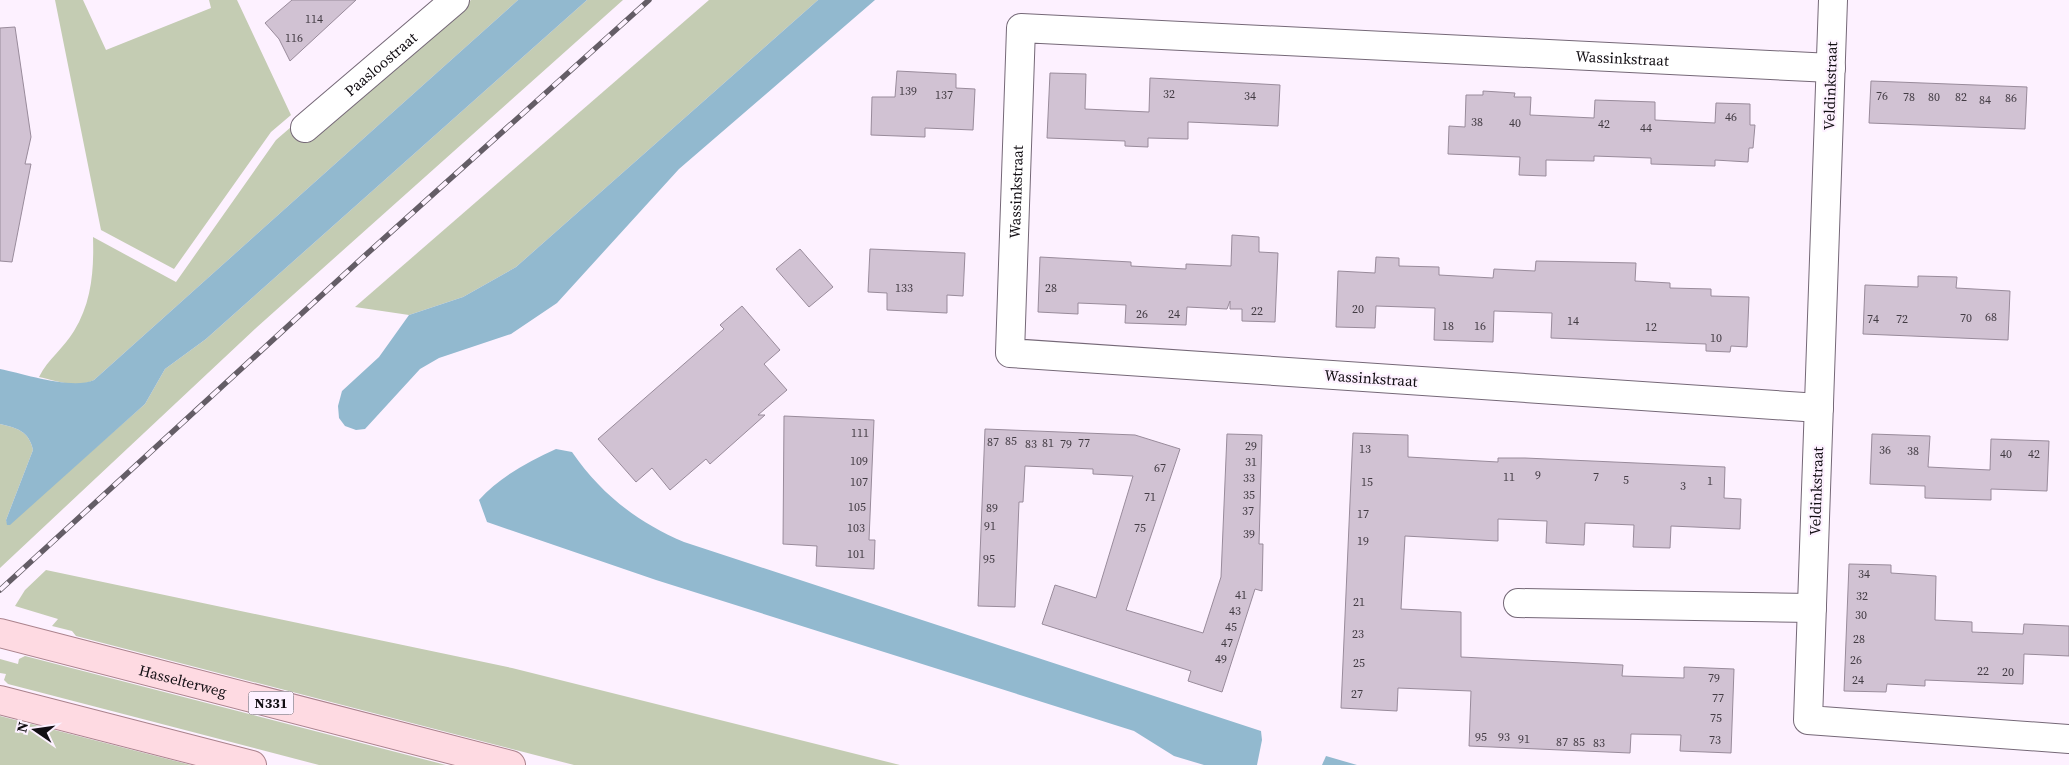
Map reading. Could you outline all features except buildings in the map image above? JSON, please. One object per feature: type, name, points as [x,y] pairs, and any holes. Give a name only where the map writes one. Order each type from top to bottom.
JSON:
[{"type":"main road","name":"Hasselterweg","points":[[0,633],[511,765]]},
{"type":"main road","points":[[0,700],[252,765]]},
{"type":"street","name":"Paasloostraat","points":[[305,128],[455,0]]},
{"type":"street","name":"Veldinkstraat","points":[[1833,0],[1808,720],[2069,739]]},
{"type":"street","name":"Wassinkstraat","points":[[1819,408],[1010,353],[1010,334],[1021,28],[1831,68]]},
{"type":"street","points":[[1518,603],[1812,608]]},
{"type":"green space","points":[[55,0],[83,0],[106,50],[211,8],[209,0],[237,0],[291,115],[271,132],[174,269],[101,230]]},
{"type":"green space","points":[[471,0],[518,0],[94,380],[87,383],[73,384],[39,377],[70,337],[85,309],[91,285],[93,237],[176,282],[276,140],[291,127],[305,143]]},
{"type":"green space","points":[[587,0],[623,0],[256,328],[0,568],[0,424],[12,427],[25,434],[29,438],[33,450],[6,520],[8,525],[145,404],[165,369],[206,339]]},
{"type":"green space","points":[[709,0],[818,0],[516,267],[463,297],[409,315],[355,307]]},
{"type":"green space","points":[[46,570],[512,668],[900,765],[574,765],[76,636],[72,631],[52,626],[58,619],[15,606],[25,590]]},
{"type":"green space","points":[[25,656],[446,765],[319,765],[8,684],[4,680],[6,674],[0,673],[0,659],[18,664],[19,659]]},
{"type":"green space","points":[[0,716],[191,765],[0,765]]},
{"type":"water","points":[[518,0],[587,0],[206,339],[165,369],[145,404],[10,525],[7,525],[6,520],[33,450],[29,438],[25,434],[12,427],[0,424],[0,369],[61,382],[85,383],[94,380]]},
{"type":"water","points":[[818,0],[875,0],[679,169],[557,303],[511,334],[439,358],[420,369],[365,429],[356,430],[345,426],[339,418],[338,406],[342,391],[379,357],[409,315],[463,297],[516,267]]},
{"type":"water","points":[[556,449],[572,452],[608,494],[636,516],[684,542],[1261,731],[1262,740],[1257,765],[1204,765],[1174,756],[1134,731],[656,580],[487,522],[479,500],[505,477]]},
{"type":"water","points":[[1326,756],[1357,765],[1322,765]]},
{"type":"railway","points":[[0,590],[360,260],[649,0]]}]
